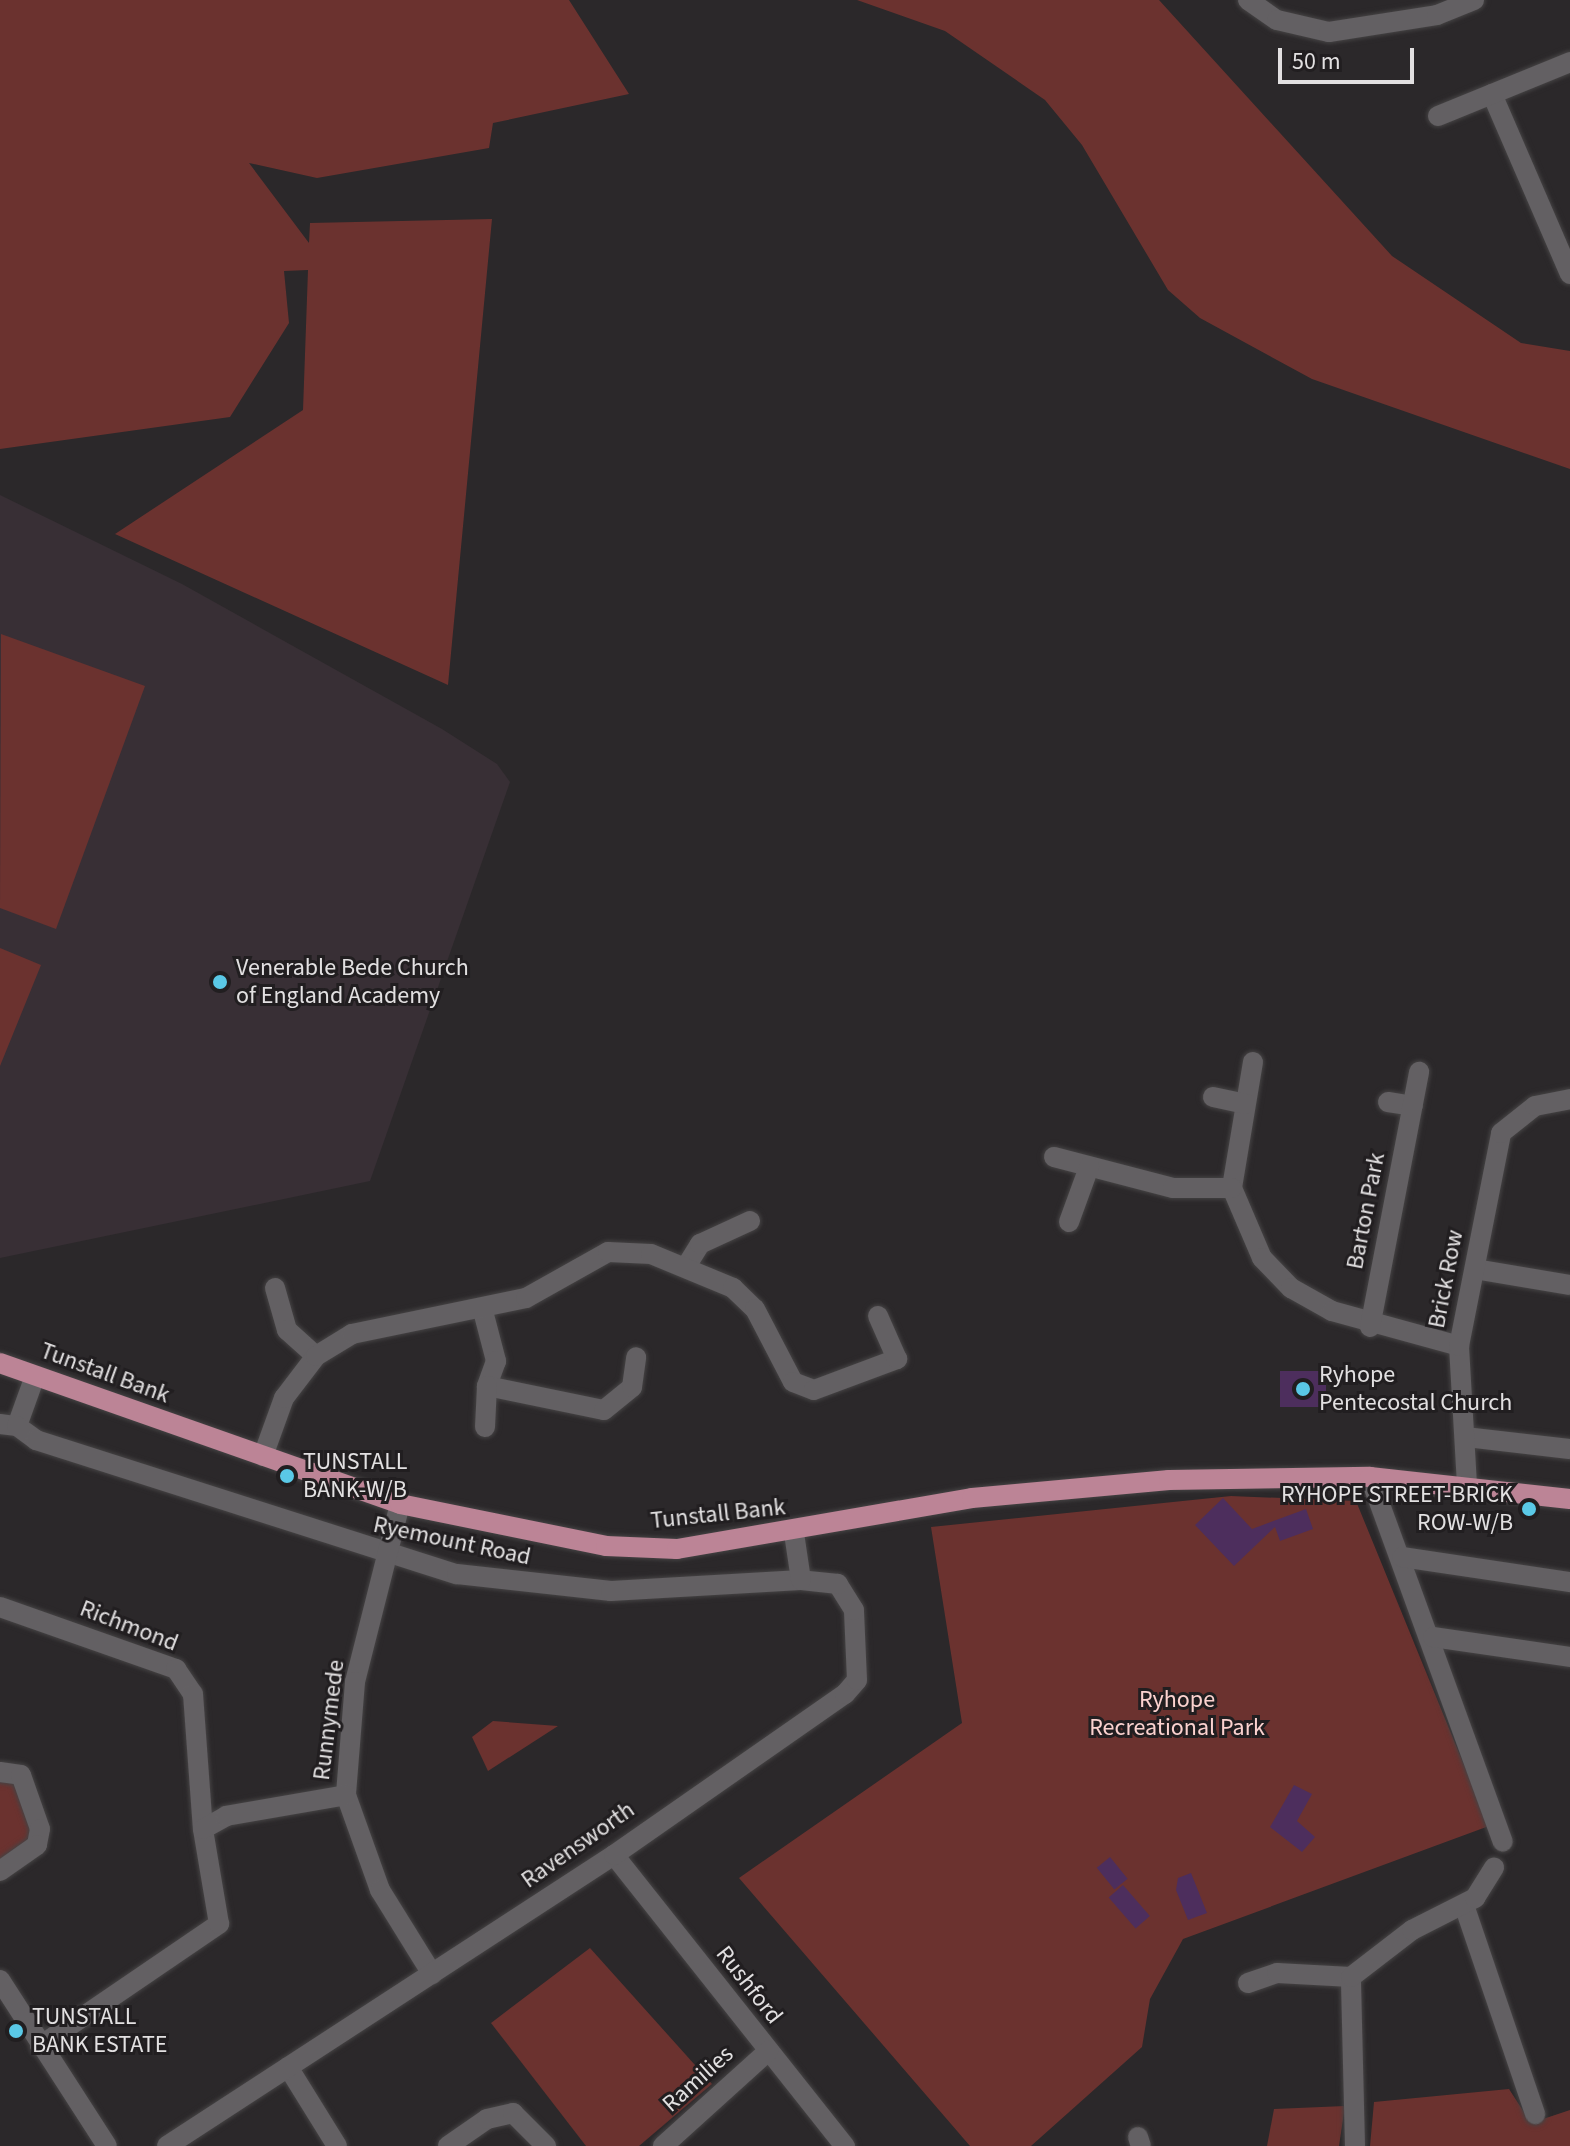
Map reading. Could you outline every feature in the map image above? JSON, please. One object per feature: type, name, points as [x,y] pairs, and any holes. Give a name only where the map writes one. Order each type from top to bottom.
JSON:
[{"type":"main road","name":"Tunstall Bank","points":[[0,1363],[400,1504],[606,1546],[677,1549],[794,1533],[1067,1486],[1370,1477],[1467,1485],[1570,1499]]},
{"type":"street","points":[[1248,0],[1277,20],[1329,32],[1437,15],[1471,0]]},
{"type":"street","points":[[1438,116],[1570,62]]},
{"type":"street","points":[[1492,94],[1570,274]]},
{"type":"street","points":[[1253,1062],[1232,1188],[1245,1232],[1291,1288],[1370,1327],[1459,1346]]},
{"type":"street","name":"Barton Park","points":[[1370,1327],[1419,1072]]},
{"type":"street","points":[[1213,1097],[1245,1104]]},
{"type":"street","name":"Brick Row","points":[[1467,1485],[1466,1437],[1457,1399],[1459,1346],[1501,1133],[1535,1106],[1570,1099]]},
{"type":"street","points":[[1388,1102],[1413,1106]]},
{"type":"street","points":[[1054,1157],[1173,1188],[1232,1188]]},
{"type":"street","points":[[1069,1222],[1089,1167]]},
{"type":"street","points":[[687,1265],[700,1244],[750,1221]]},
{"type":"street","points":[[263,1456],[284,1398],[316,1356],[352,1334],[483,1311],[526,1298],[608,1252],[687,1265],[755,1309],[793,1382],[814,1390],[897,1359],[878,1316]]},
{"type":"street","points":[[1475,1269],[1570,1285]]},
{"type":"street","points":[[275,1288],[287,1330],[316,1356]]},
{"type":"street","points":[[483,1311],[496,1361],[487,1386],[485,1427]]},
{"type":"street","points":[[487,1386],[604,1410],[632,1387],[636,1357]]},
{"type":"street","points":[[8,1425],[35,1376]]},
{"type":"street","name":"Ryemount Road","points":[[8,1425],[36,1440],[387,1557],[524,1586],[611,1591],[801,1580]]},
{"type":"street","points":[[1466,1437],[1570,1449]]},
{"type":"street","points":[[1370,1477],[1433,1637],[1503,1842]]},
{"type":"street","name":"Runnymede","points":[[400,1504],[355,1682],[346,1795],[380,1890],[432,1974]]},
{"type":"street","points":[[794,1533],[801,1580]]},
{"type":"street","points":[[1402,1557],[1570,1582]]},
{"type":"street","name":"Ravensworth","points":[[167,2146],[614,1855],[857,1680],[854,1610],[838,1584],[801,1580]]},
{"type":"street","name":"Richmond","points":[[0,1607],[176,1669],[193,1694],[203,1829],[219,1924],[40,2046]]},
{"type":"street","points":[[1433,1637],[1570,1657]]},
{"type":"street","points":[[0,1772],[21,1775],[40,1829],[37,1845],[0,1871]]},
{"type":"street","points":[[203,1829],[226,1816],[346,1795]]},
{"type":"street","name":"Rushford","points":[[614,1855],[845,2146]]},
{"type":"street","points":[[1355,2146],[1358,2100],[1351,1977],[1372,1955],[1464,1905],[1494,1867]]},
{"type":"street","points":[[1464,1905],[1535,2114]]},
{"type":"street","points":[[1248,1983],[1277,1973],[1351,1977]]},
{"type":"street","points":[[0,1980],[107,2146]]},
{"type":"street","name":"Ramilies","points":[[663,2146],[768,2051]]},
{"type":"street","points":[[288,2067],[337,2146]]},
{"type":"street","points":[[448,2146],[487,2119],[513,2113],[546,2146]]},
{"type":"shaded area","name":"Venerable Bede Church of England Academy","points":[[0,495],[182,584],[442,729],[497,764],[510,782],[370,1181],[0,1258]]},
{"type":"green space","points":[[0,0],[569,0],[629,94],[493,123],[489,148],[317,178],[249,163],[309,243],[310,223],[492,219],[448,685],[115,534],[303,410],[308,270],[284,271],[289,323],[230,417],[0,449]]},
{"type":"green space","points":[[857,0],[1159,0],[1392,256],[1521,343],[1570,351],[1570,469],[1312,379],[1200,318],[1168,290],[1082,145],[1045,100],[945,31]]},
{"type":"green space","points":[[1,634],[145,686],[56,929],[0,908]]},
{"type":"green space","points":[[0,948],[41,965],[0,1066]]},
{"type":"green space","name":"Ryhope Recreational Park","points":[[1231,1496],[1356,1501],[1489,1826],[1183,1939],[1150,1999],[1142,2047],[1031,2146],[970,2146],[739,1878],[962,1723],[931,1527]]},
{"type":"green space","points":[[493,1721],[558,1726],[488,1771],[472,1737]]},
{"type":"green space","points":[[0,1779],[18,1781],[35,1838],[0,1863]]},
{"type":"green space","points":[[590,1948],[712,2084],[639,2146],[586,2146],[491,2023]]},
{"type":"green space","points":[[1509,2089],[1531,2123],[1570,2110],[1570,2146],[1370,2146],[1374,2102]]},
{"type":"green space","points":[[1345,2106],[1339,2146],[1267,2146],[1274,2109]]},
{"type":"building","name":"Ryhope Pentecostal Church","points":[[1280,1371],[1326,1371],[1326,1407],[1280,1407]]},
{"type":"building","points":[[1223,1498],[1252,1529],[1306,1509],[1313,1529],[1280,1541],[1275,1527],[1234,1566],[1195,1525]]},
{"type":"building","points":[[1294,1785],[1312,1794],[1297,1821],[1315,1837],[1302,1852],[1270,1827]]},
{"type":"building","points":[[1110,1857],[1128,1879],[1114,1889],[1097,1868]]},
{"type":"building","points":[[1191,1873],[1207,1913],[1188,1920],[1176,1890],[1178,1878]]},
{"type":"building","points":[[1123,1885],[1150,1916],[1136,1928],[1109,1897]]},
{"type":"place","name":"Venerable Bede Church of England Academy","points":[[220,982]]},
{"type":"place","name":"Ryhope Pentecostal Church","points":[[1303,1389]]},
{"type":"place","name":"TUNSTALL BANK-W/B","points":[[287,1476]]},
{"type":"place","name":"RYHOPE STREET-BRICK ROW-W/B","points":[[1529,1509]]},
{"type":"place","name":"TUNSTALL BANK ESTATE","points":[[16,2031]]}]
